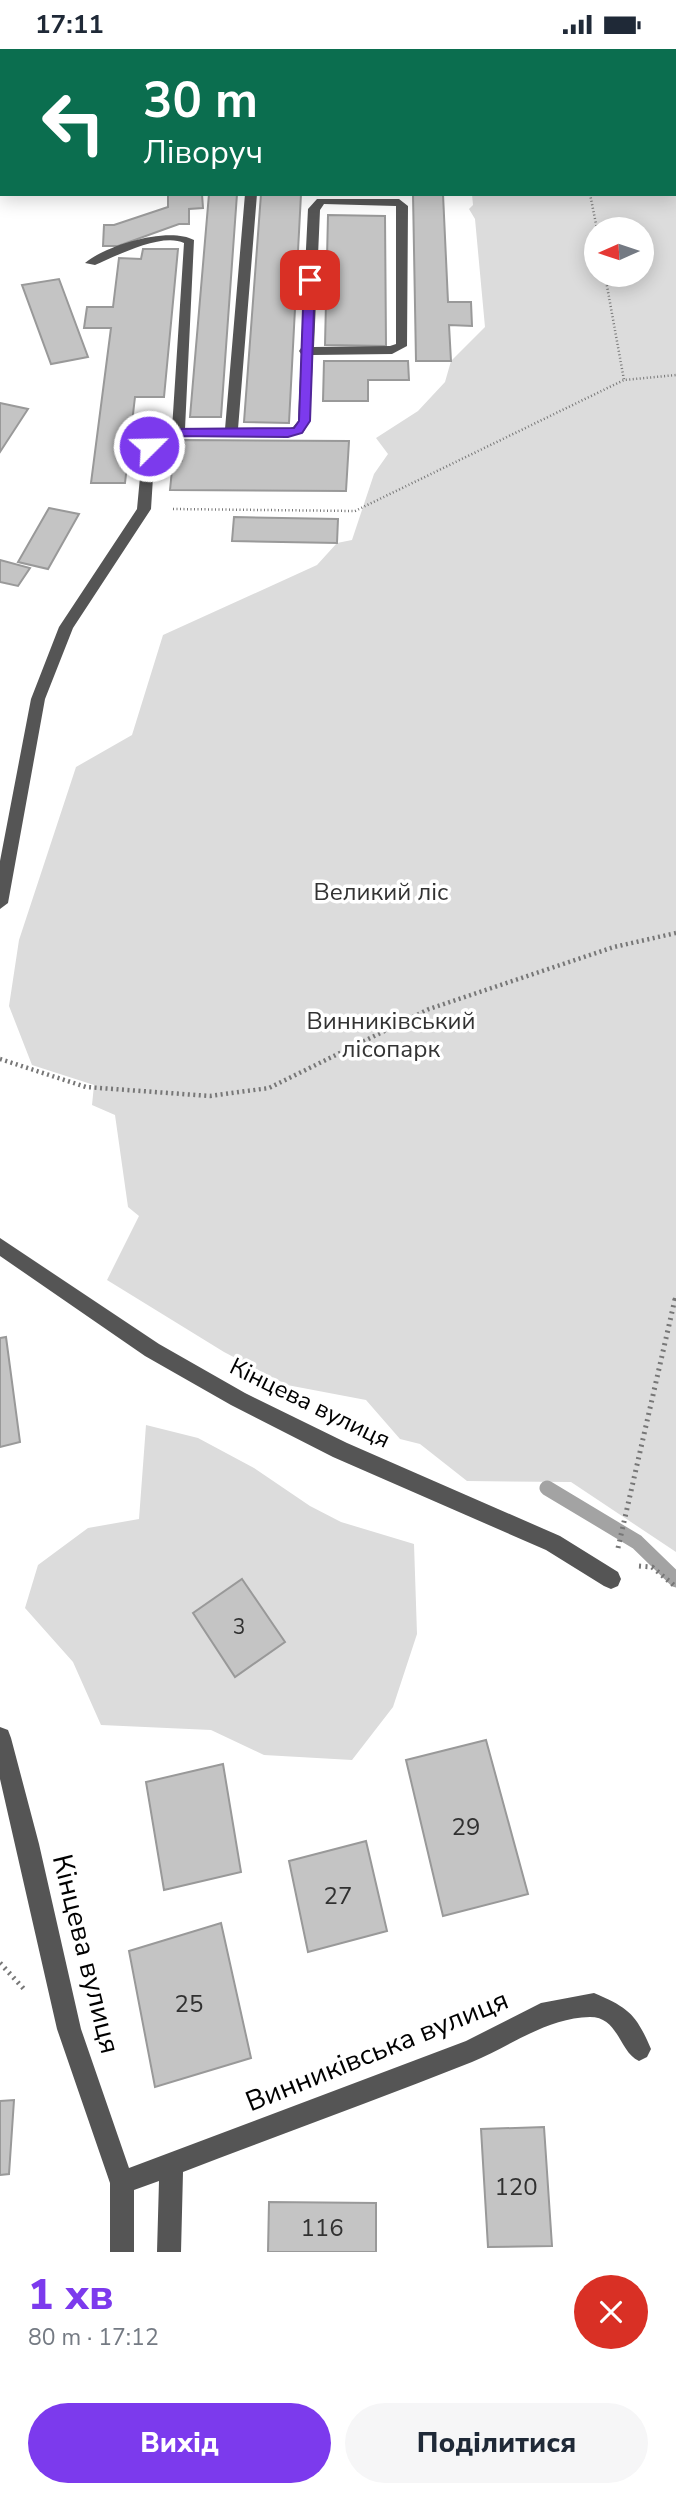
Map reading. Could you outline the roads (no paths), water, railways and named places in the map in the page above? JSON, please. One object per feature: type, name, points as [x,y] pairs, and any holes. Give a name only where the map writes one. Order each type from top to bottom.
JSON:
[{"type":"street","points":[[231,432],[251,196]]},
{"type":"street","points":[[0,903],[38,699],[66,627],[144,509],[149,446],[155,438],[178,432],[288,433],[298,430],[304,421],[305,351],[316,205],[321,201],[399,202],[402,206],[401,346],[392,350],[305,351]]},
{"type":"street","points":[[91,264],[160,238],[180,236],[190,242],[178,432]]},
{"type":"street","name":"Кінцева вулиця","points":[[0,1246],[152,1350],[238,1399],[340,1450],[553,1543],[611,1579]]},
{"type":"street","name":"Кінцева вулиця","points":[[0,1738],[28,1844],[69,2029],[122,2183],[122,2252]]},
{"type":"street","name":"Винниківська вулиця","points":[[122,2183],[472,2050],[541,2015],[594,2005],[623,2020],[639,2049]]},
{"type":"street","points":[[169,2252],[171,2164]]},
{"type":"waterway","points":[[547,1488],[637,1542],[676,1580]]},
{"type":"park label","name":"Великий ліс","points":[[381,892]]},
{"type":"park label","name":"Винниківський лісопарк","points":[[391,1035]]}]
